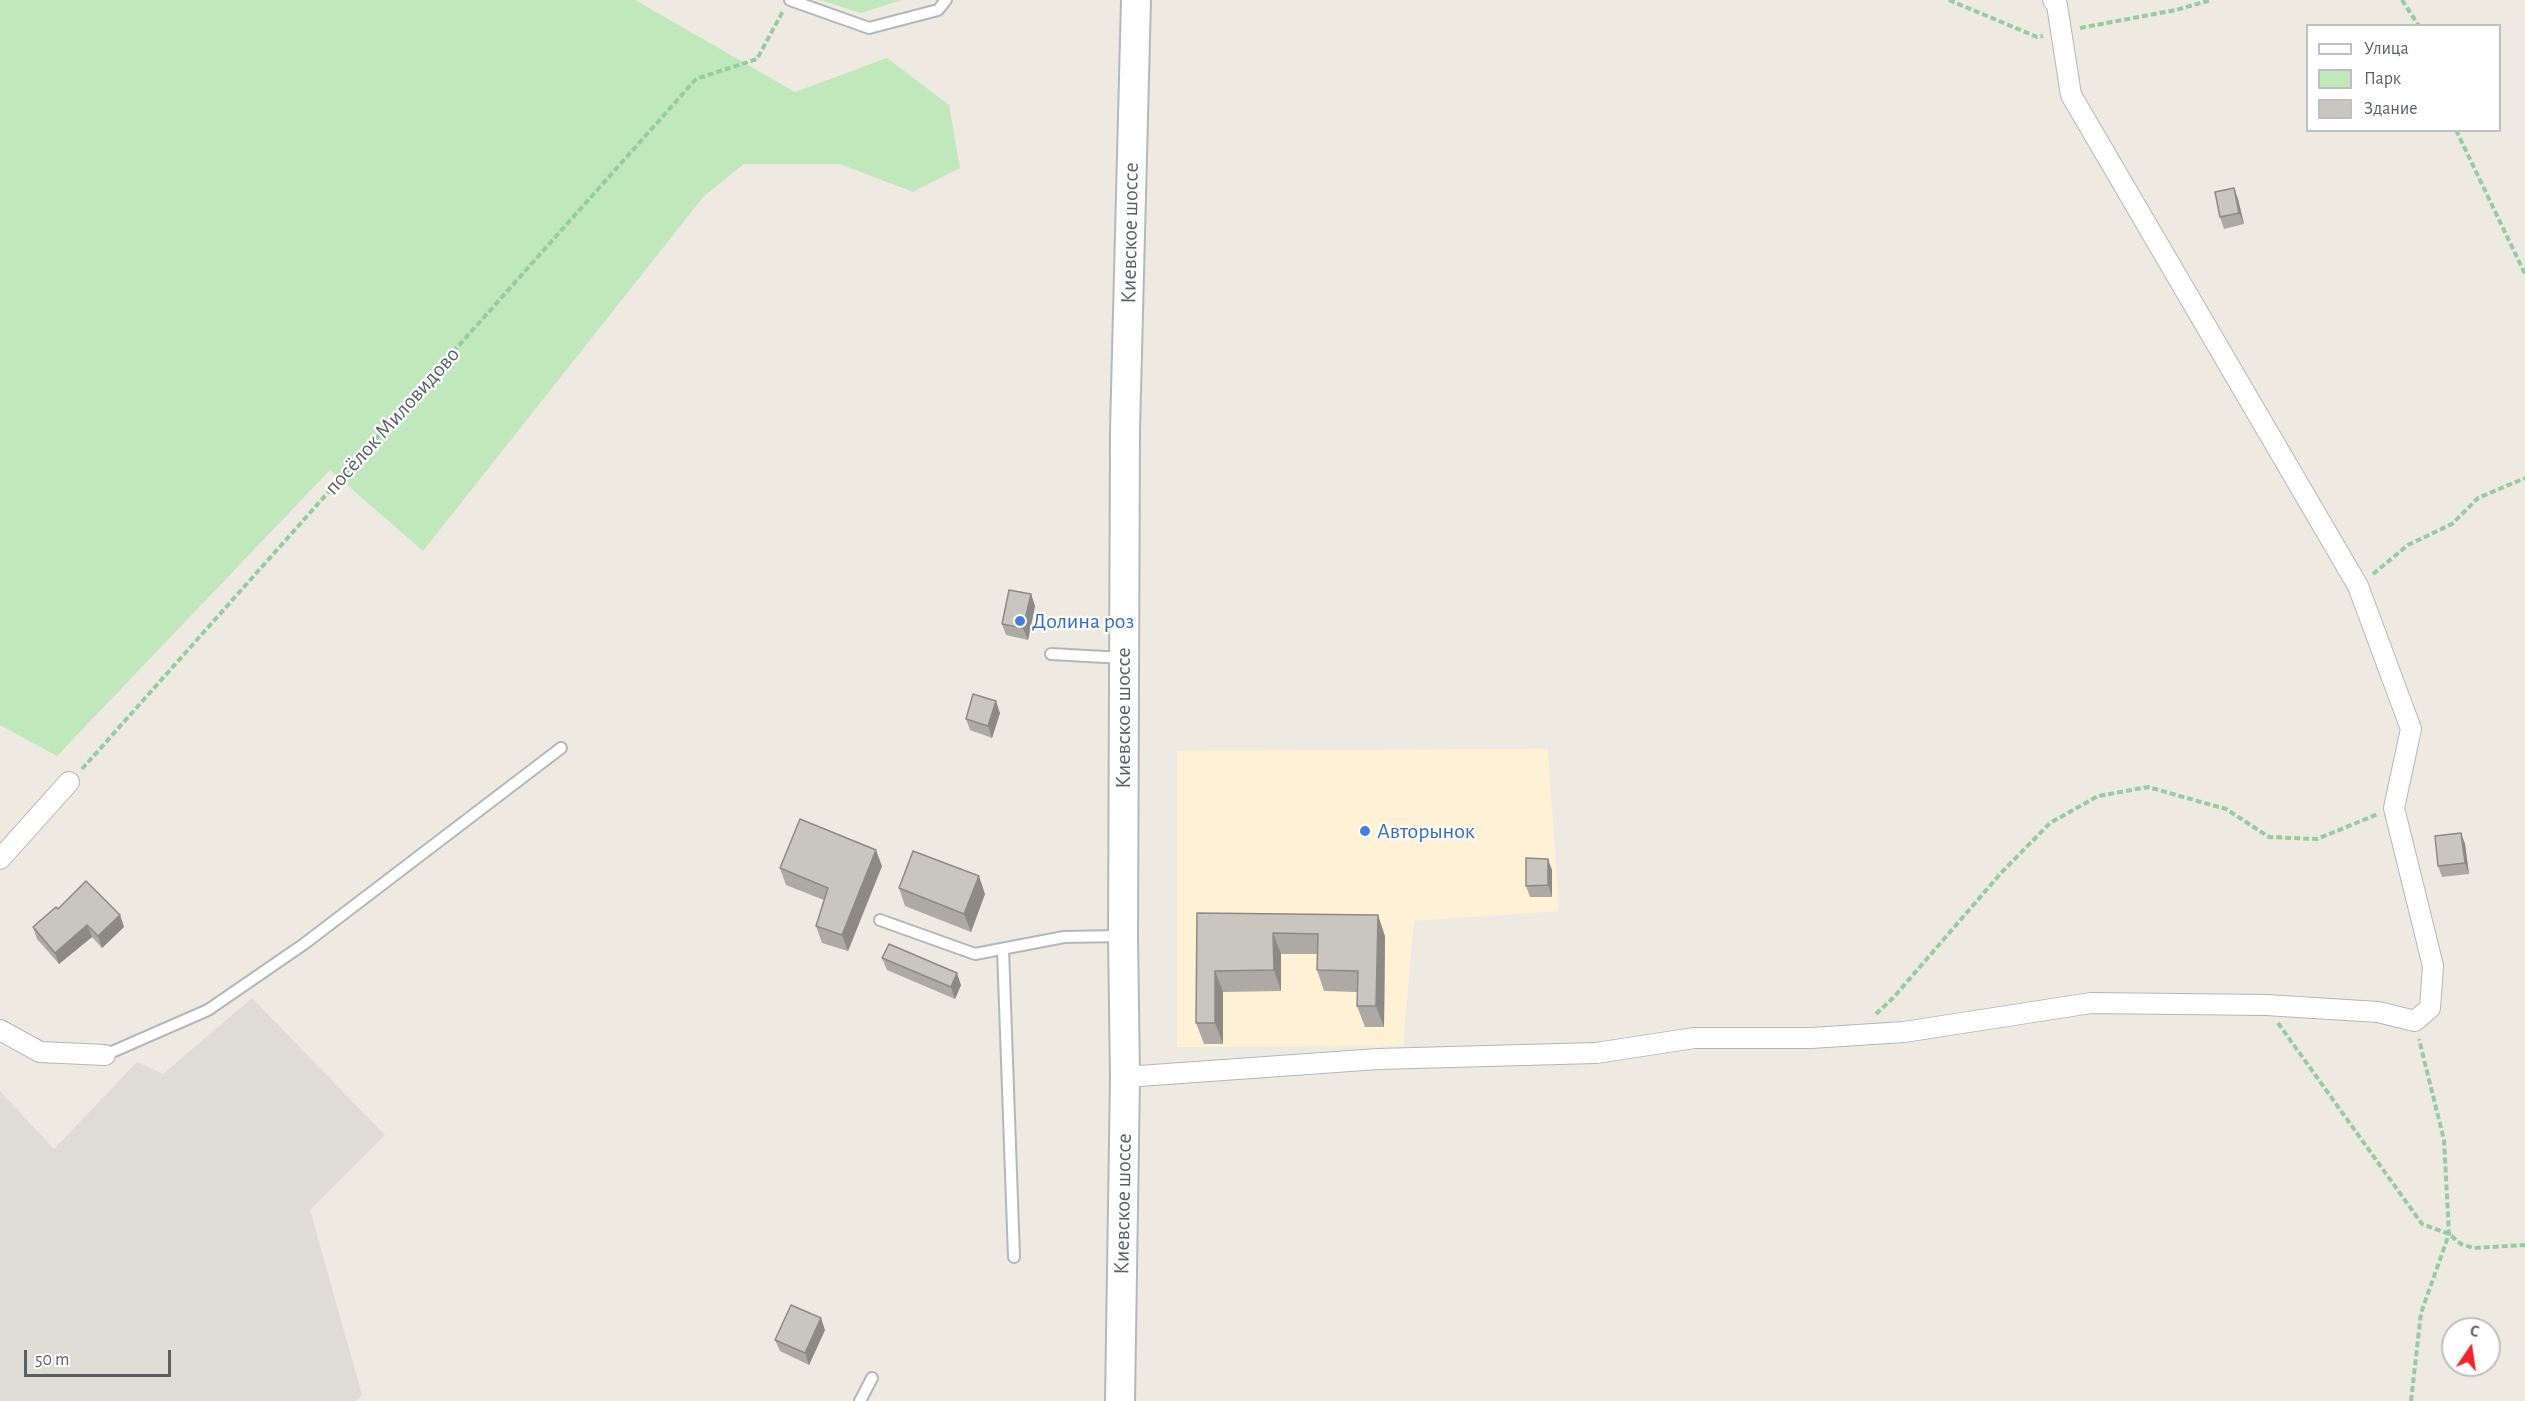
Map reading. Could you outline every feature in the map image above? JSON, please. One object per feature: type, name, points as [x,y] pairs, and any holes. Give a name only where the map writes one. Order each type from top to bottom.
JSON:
[{"type":"main road","name":"Киевское шоссе","points":[[1120,1401],[1125,1077],[1123,936],[1125,430],[1136,0]]},
{"type":"street","points":[[1125,1077],[1378,1059],[1596,1053],[1694,1038],[1904,1032],[2091,1003],[2266,1005],[2378,1012],[2415,1021],[2430,1008],[2433,966],[2394,808],[2411,729],[2358,586],[2071,95],[2057,5],[2053,0]]},
{"type":"street","points":[[0,860],[69,782]]},
{"type":"street","points":[[0,1030],[40,1052],[105,1054]]},
{"type":"lane","points":[[790,0],[869,28],[938,10],[946,0]]},
{"type":"lane","points":[[1051,654],[1124,658]]},
{"type":"lane","points":[[105,1054],[208,1010],[304,944],[561,748]]},
{"type":"lane","points":[[880,920],[975,954],[1064,936],[1123,936]]},
{"type":"lane","points":[[1004,949],[1014,1257]]},
{"type":"lane","points":[[860,1401],[872,1378]]},
{"type":"path","points":[[1949,0],[2037,38],[2060,30],[2098,27],[2211,0]]},
{"type":"path","points":[[2402,0],[2418,24]]},
{"type":"path","name":"посёлок Миловидово","points":[[69,782],[696,79],[757,59],[783,10]]},
{"type":"path","points":[[2457,132],[2525,274]]},
{"type":"path","points":[[2358,586],[2408,545],[2452,524],[2478,498],[2525,478]]},
{"type":"path","points":[[1853,1035],[1893,998],[2001,873],[2050,823],[2098,796],[2148,787],[2226,809],[2269,837],[2317,839],[2394,808]]},
{"type":"path","points":[[2266,1005],[2422,1224],[2449,1234],[2461,1244],[2474,1248],[2525,1245]]},
{"type":"path","points":[[2411,1401],[2421,1313],[2449,1234],[2444,1140],[2415,1021]]},
{"type":"shaded area","name":"Авторынок","points":[[1548,749],[1559,911],[1414,921],[1403,1046],[1177,1047],[1177,751]]},
{"type":"shaded area","points":[[252,998],[385,1135],[310,1210],[362,1395],[356,1401],[0,1401],[0,1091],[54,1149],[137,1062],[163,1074]]},
{"type":"green space","points":[[0,0],[635,0],[795,92],[887,58],[949,105],[960,168],[913,192],[840,164],[744,164],[704,196],[423,551],[330,470],[57,756],[0,725]]},
{"type":"green space","points":[[820,0],[902,0],[861,13]]},
{"type":"building","points":[[2234,188],[2239,213],[2220,217],[2215,192]]},
{"type":"building","points":[[1009,590],[1031,594],[1023,628],[1002,624]]},
{"type":"building","points":[[973,694],[996,701],[988,726],[966,719]]},
{"type":"building","points":[[800,819],[876,850],[842,935],[816,926],[828,888],[780,868]]},
{"type":"building","points":[[2461,833],[2465,863],[2438,866],[2435,836]]},
{"type":"building","points":[[913,851],[979,876],[964,914],[899,888]]},
{"type":"building","points":[[1526,858],[1548,859],[1548,885],[1526,886]]},
{"type":"building","points":[[86,881],[120,915],[98,936],[87,925],[55,953],[33,927],[56,907],[58,909]]},
{"type":"building","points":[[1197,913],[1378,915],[1376,1006],[1357,1006],[1358,971],[1317,970],[1318,934],[1273,933],[1274,970],[1215,971],[1215,1023],[1196,1023]]},
{"type":"building","points":[[889,944],[957,973],[951,987],[882,958]]},
{"type":"building","points":[[791,1305],[821,1318],[805,1353],[775,1340]]},
{"type":"place","name":"Долина роз","points":[[1020,621]]},
{"type":"place","name":"Авторынок","points":[[1365,831]]}]
